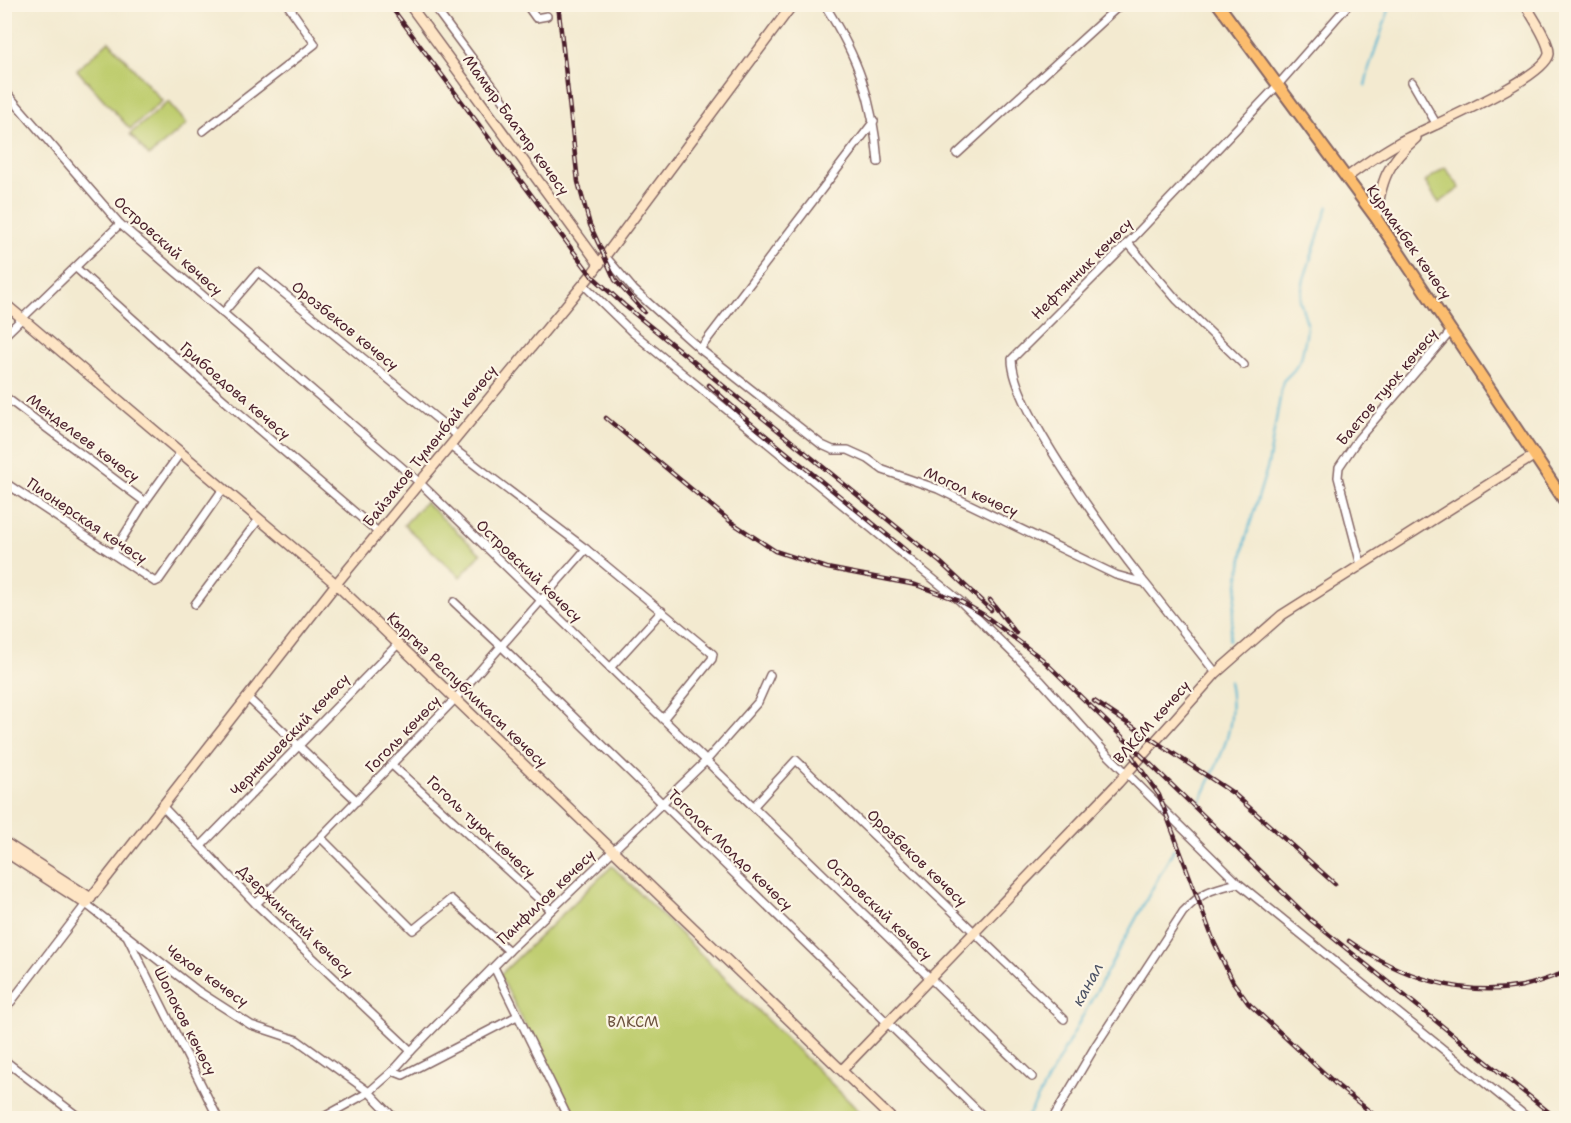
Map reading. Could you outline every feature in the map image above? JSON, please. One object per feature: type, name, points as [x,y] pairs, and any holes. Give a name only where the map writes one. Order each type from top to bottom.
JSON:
[{"type":"main road","name":"Мамыр Баатыр көчөсү","points":[[409,4],[602,260]]},
{"type":"main road","name":"Байзаков Түмөнбай көчөсү","points":[[89,901],[336,584],[602,260],[793,4]]},
{"type":"main road","name":"Курманбек көчөсү","points":[[1218,4],[1376,218],[1566,502]]},
{"type":"main road","points":[[1346,178],[1402,141],[1510,87],[1541,68],[1549,54],[1548,45],[1526,4]]},
{"type":"main road","points":[[1376,218],[1382,183],[1388,169],[1395,157],[1423,132]]},
{"type":"main road","name":"Кыргыз Республикасы көчөсү","points":[[4,303],[336,584],[891,1119]]},
{"type":"main road","name":"ВЛКСМ көчөсү","points":[[842,1070],[975,934],[1126,774],[1216,673],[1282,615],[1535,455]]},
{"type":"main road","points":[[4,842],[89,901]]},
{"type":"main road","name":"Чехов көчөсү","points":[[4,851],[89,901]]},
{"type":"street","points":[[203,131],[315,44],[287,4]]},
{"type":"street","points":[[432,4],[506,104]]},
{"type":"street","points":[[526,4],[536,18],[547,16]]},
{"type":"street","points":[[824,4],[863,79],[874,121],[878,162]]},
{"type":"street","points":[[957,153],[1120,4]]},
{"type":"street","name":"Нефтянник көчөсү","points":[[1144,583],[1084,499],[1040,430],[1020,391],[1012,369],[1012,359],[1128,243],[1277,86],[1349,4]]},
{"type":"street","points":[[1412,82],[1437,124]]},
{"type":"street","name":"Островский көчөсү","points":[[4,90],[120,224],[420,483],[1032,1077]]},
{"type":"street","points":[[700,349],[874,121]]},
{"type":"street","points":[[4,336],[120,224]]},
{"type":"street","points":[[1128,243],[1177,300],[1244,365]]},
{"type":"street","name":"Могол көчөсү","points":[[602,260],[700,349],[822,445],[833,450],[848,450],[868,459],[883,470],[938,489],[1116,575],[1144,583]]},
{"type":"street","name":"Грибоедова көчөсү","points":[[75,268],[379,533]]},
{"type":"street","name":"Орозбеков көчөсү","points":[[223,313],[258,272],[458,436]]},
{"type":"street","points":[[583,284],[632,332],[960,601],[1041,681],[1126,774],[1238,883],[1528,1119]]},
{"type":"street","name":"Баетов туюк көчөсү","points":[[1361,565],[1338,477],[1339,467],[1358,440],[1452,330]]},
{"type":"street","name":"Менделеев көчөсү","points":[[4,396],[145,502]]},
{"type":"street","points":[[450,446],[586,549],[713,654],[712,659],[663,719]]},
{"type":"street","points":[[113,553],[145,502],[181,452]]},
{"type":"street","name":"Пионерская көчөсү","points":[[4,482],[155,582],[159,580],[223,489]]},
{"type":"street","points":[[195,604],[259,519]]},
{"type":"street","name":"Гоголь көчөсү","points":[[256,904],[455,699],[586,549]]},
{"type":"street","points":[[1144,583],[1216,673]]},
{"type":"street","name":"Тоголок Молдо көчөсү","points":[[454,602],[502,646],[986,1119]]},
{"type":"street","points":[[610,668],[662,611]]},
{"type":"street","name":"Чернышевский көчөсү","points":[[201,846],[398,644]]},
{"type":"street","name":"Панфилов көчөсү","points":[[322,1119],[369,1092],[393,1071],[509,951],[706,761],[758,702],[770,675]]},
{"type":"street","points":[[247,697],[357,801]]},
{"type":"street","name":"Орозбеков көчөсү","points":[[754,806],[796,760],[1064,1019]]},
{"type":"street","name":"Гоголь туюк көчөсү","points":[[392,765],[551,910]]},
{"type":"street","name":"Дзержинский көчөсү","points":[[163,807],[256,904],[411,1051]]},
{"type":"street","points":[[322,838],[413,930],[450,898],[509,951]]},
{"type":"street","points":[[1053,1119],[1096,1045],[1183,912],[1198,896],[1208,890],[1238,883]]},
{"type":"street","points":[[4,1011],[89,901]]},
{"type":"street","name":"Чехов көчөсү","points":[[89,901],[127,936],[198,991],[251,1025],[297,1040],[369,1092],[394,1119]]},
{"type":"street","name":"Шопоков көчөсү","points":[[127,936],[218,1118]]},
{"type":"street","points":[[494,967],[568,1119]]},
{"type":"street","points":[[393,1071],[403,1075],[517,1016]]},
{"type":"street","points":[[4,1060],[80,1119]]},
{"type":"green space","points":[[109,41],[162,101],[130,129],[77,70]]},
{"type":"green space","points":[[168,102],[187,124],[149,156],[130,134]]},
{"type":"green space","points":[[1445,167],[1460,188],[1439,203],[1425,182]]},
{"type":"green space","points":[[425,502],[481,554],[460,577],[404,525]]},
{"type":"green space","name":"ВЛКСМ","points":[[612,866],[866,1118],[572,1118],[500,975]]},
{"type":"waterway","points":[[1365,86],[1391,4]]},
{"type":"waterway","points":[[1229,640],[1245,541],[1268,465],[1283,381],[1301,359],[1307,323],[1300,301],[1304,279],[1328,206]]},
{"type":"waterway","points":[[1199,804],[1229,730],[1231,715],[1229,681]]},
{"type":"waterway","name":"канал","points":[[1027,1118],[1174,849]]},
{"type":"railway","points":[[389,4],[591,275],[624,305],[941,563],[991,610]]},
{"type":"railway","points":[[558,4],[578,182],[590,225],[615,280],[644,312]]},
{"type":"railway","points":[[709,385],[748,421],[909,553]]},
{"type":"railway","points":[[606,418],[731,522],[775,551],[827,568],[916,585],[960,601],[984,615],[1042,659],[1311,920],[1556,1118]]},
{"type":"railway","points":[[990,600],[1016,633]]},
{"type":"railway","points":[[1094,701],[1233,793],[1335,884]]},
{"type":"railway","points":[[1131,755],[1159,795],[1214,942],[1233,982],[1248,1003],[1338,1086],[1378,1118]]},
{"type":"railway","points":[[1349,941],[1410,974],[1454,986],[1500,989],[1528,985],[1566,972]]}]
